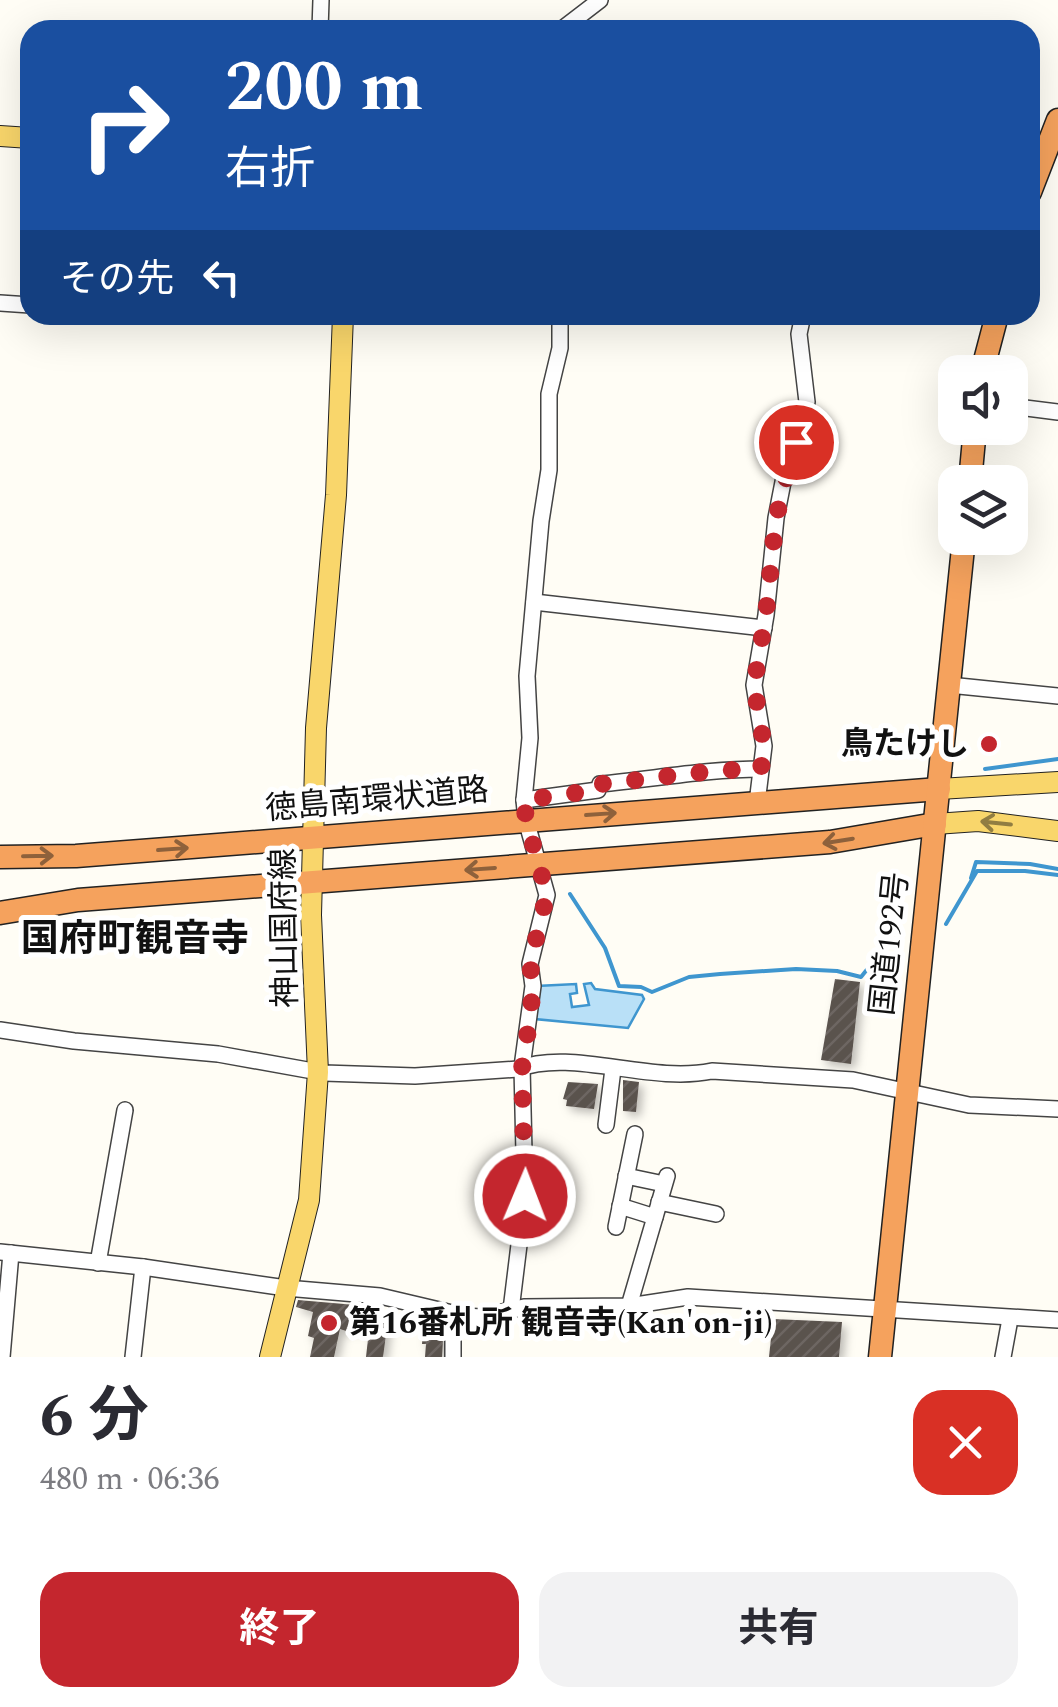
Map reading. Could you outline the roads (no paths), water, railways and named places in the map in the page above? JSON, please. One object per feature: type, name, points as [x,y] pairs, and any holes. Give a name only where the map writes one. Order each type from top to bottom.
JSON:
[{"type":"highway","points":[[1040,166],[1058,120]]},
{"type":"highway","points":[[986,355],[994,325]]},
{"type":"highway","name":"国道192号","points":[[880,1357],[962,555]]},
{"type":"highway","name":"徳島南環状道路","points":[[0,857],[76,856],[314,838],[525,810],[757,803],[939,790]]},
{"type":"highway","points":[[0,913],[78,900],[830,842],[934,824]]},
{"type":"main road","name":"神山国府線","points":[[270,1357],[309,1200],[318,1072],[312,881],[316,728],[336,495],[343,325]]},
{"type":"main road","points":[[939,790],[1058,782]]},
{"type":"main road","points":[[934,824],[978,822],[1055,833]]},
{"type":"street","points":[[574,20],[600,0]]},
{"type":"street","points":[[512,1310],[525,1196],[522,1068],[533,986],[530,964],[547,894],[525,810],[530,738],[527,676],[549,470],[549,394],[560,348],[560,325]]},
{"type":"street","points":[[757,803],[764,746],[754,685],[776,518],[807,402],[801,325]]},
{"type":"street","points":[[1028,408],[1058,412]]},
{"type":"street","points":[[534,602],[764,628]]},
{"type":"street","points":[[949,686],[1058,696]]},
{"type":"street","points":[[525,810],[598,790],[600,784],[720,769],[761,769]]},
{"type":"street","points":[[0,1030],[218,1054],[318,1072],[414,1076],[558,1062],[645,1074],[712,1071],[853,1080],[969,1105],[1058,1108]]},
{"type":"street","points":[[606,1125],[613,1070]]},
{"type":"street","points":[[98,1263],[125,1110]]},
{"type":"street","points":[[616,1227],[636,1134]]},
{"type":"street","points":[[626,1176],[665,1180],[629,1306]]},
{"type":"street","points":[[620,1206],[716,1214]]},
{"type":"street","points":[[2,1357],[6,1252],[286,1288],[380,1296],[481,1317],[524,1307],[629,1306],[688,1296],[1058,1320]]},
{"type":"street","points":[[132,1357],[143,1267]]},
{"type":"street","points":[[453,1357],[453,1332],[459,1314]]},
{"type":"street","points":[[1003,1357],[1010,1319]]},
{"type":"water","points":[[591,983],[595,989],[642,995],[644,999],[628,1028],[535,1019],[537,986],[576,984],[577,993],[570,994],[572,1007],[589,1005],[584,984]]},
{"type":"waterway","points":[[985,769],[1058,759]]},
{"type":"waterway","points":[[971,878],[976,862],[1058,869]]},
{"type":"waterway","points":[[946,924],[977,871],[1058,875]]},
{"type":"waterway","points":[[570,894],[605,948],[619,986],[652,992],[689,977],[720,974],[796,969],[837,971],[861,977],[889,942],[902,939]]},
{"type":"place","name":"鳥たけし","points":[[989,744]]},
{"type":"place","name":"第16番札所 観音寺(Kan'on-ji)","points":[[329,1323]]},
{"type":"district","name":"国府町観音寺","points":[[135,940]]}]
